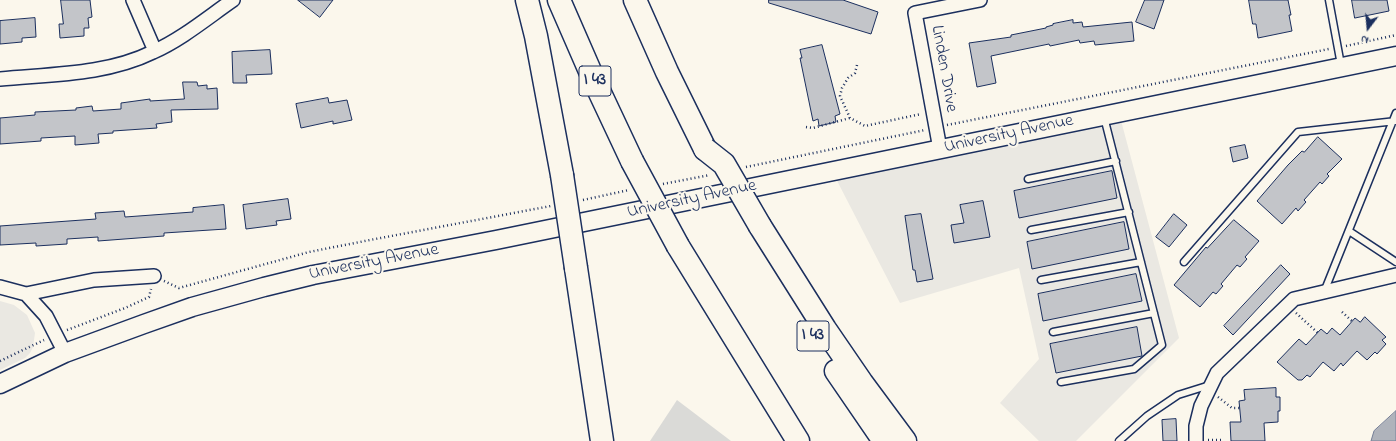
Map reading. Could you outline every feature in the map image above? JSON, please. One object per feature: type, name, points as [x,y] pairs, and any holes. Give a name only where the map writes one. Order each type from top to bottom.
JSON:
[{"type":"highway","points":[[527,0],[536,36],[562,175],[602,441]]},
{"type":"highway","name":"I 43","points":[[559,0],[632,162],[678,246],[798,441]]},
{"type":"highway","name":"I 43","points":[[635,0],[667,72],[705,149],[754,227],[808,328],[884,441]]},
{"type":"highway","points":[[754,227],[796,284],[846,359],[905,441]]},
{"type":"main road","name":"University Avenue","points":[[3,381],[65,353],[192,308],[264,287],[313,275],[496,240],[1396,56]]},
{"type":"street","points":[[133,0],[155,51]]},
{"type":"street","points":[[0,79],[92,71],[121,65],[155,51],[181,37],[233,0]]},
{"type":"street","name":"Linden Drive","points":[[940,149],[915,13],[934,7],[980,0]]},
{"type":"street","points":[[1196,441],[1196,426],[1201,406],[1217,373],[1294,299],[1396,275]]},
{"type":"street","points":[[0,287],[26,294],[94,280],[154,276]]},
{"type":"street","points":[[26,294],[46,316],[65,353]]},
{"type":"lane","points":[[1329,0],[1341,67]]},
{"type":"lane","points":[[1324,292],[1395,121],[1396,113]]},
{"type":"lane","points":[[1061,382],[1134,369],[1162,345],[1104,116]]},
{"type":"lane","points":[[1184,262],[1298,132],[1395,121]]},
{"type":"lane","points":[[1028,179],[1116,161]]},
{"type":"lane","points":[[1031,230],[1129,212]]},
{"type":"lane","points":[[1349,231],[1396,262]]},
{"type":"lane","points":[[1041,280],[1141,262]]},
{"type":"lane","points":[[1053,332],[1154,313]]},
{"type":"lane","points":[[1119,441],[1147,416],[1178,395],[1210,387]]},
{"type":"path","points":[[744,168],[1396,35]]},
{"type":"path","points":[[857,65],[855,73],[848,78],[842,88],[840,96],[850,118],[865,126],[933,111]]},
{"type":"path","points":[[806,126],[813,128],[850,118]]},
{"type":"path","points":[[659,185],[713,174]]},
{"type":"path","points":[[582,200],[636,189]]},
{"type":"path","points":[[0,361],[55,334],[125,308],[148,297],[154,276],[179,288],[309,252],[551,206]]},
{"type":"path","points":[[1288,305],[1318,333]]},
{"type":"path","points":[[1342,312],[1352,321]]},
{"type":"path","points":[[1210,387],[1232,408],[1240,408]]},
{"type":"shaded area","points":[[1119,113],[1179,338],[1076,441],[1039,441],[1000,403],[1039,359],[1019,268],[900,303],[832,171]]},
{"type":"shaded area","points":[[0,301],[14,305],[27,315],[35,333],[33,347],[30,353],[25,358],[0,370]]},
{"type":"shaded area","points":[[677,400],[731,441],[650,441]]},
{"type":"shaded area","points":[[1396,411],[1396,441],[1371,441],[1374,431]]},
{"type":"building","points":[[61,0],[90,0],[92,17],[88,18],[89,28],[84,28],[84,36],[60,38],[59,24],[63,24]]},
{"type":"building","points":[[298,0],[333,0],[320,17]]},
{"type":"building","points":[[769,0],[843,0],[878,12],[871,34],[769,3]]},
{"type":"building","points":[[1145,0],[1164,0],[1154,29],[1136,22]]},
{"type":"building","points":[[1249,0],[1288,0],[1292,31],[1258,38],[1256,24],[1253,24]]},
{"type":"building","points":[[1352,0],[1387,0],[1389,11],[1355,18]]},
{"type":"building","points":[[35,18],[36,37],[22,38],[22,42],[0,44],[0,21]]},
{"type":"building","points":[[1073,20],[1073,23],[1082,22],[1083,27],[1132,22],[1134,41],[1095,45],[1094,41],[1080,43],[1079,40],[1050,46],[1049,44],[991,56],[996,83],[977,87],[969,43],[1011,37],[1011,35],[1046,28],[1053,24]]},
{"type":"building","points":[[822,45],[840,114],[835,116],[836,122],[819,126],[818,119],[813,121],[800,58],[802,58],[800,50]]},
{"type":"building","points":[[270,50],[272,74],[246,75],[247,83],[233,83],[232,52]]},
{"type":"building","points":[[183,82],[197,82],[198,86],[207,85],[207,89],[217,88],[218,109],[171,110],[172,122],[156,124],[157,128],[113,131],[113,133],[98,134],[99,143],[75,145],[75,136],[41,138],[41,141],[0,144],[0,118],[35,115],[35,112],[76,110],[76,108],[92,106],[93,111],[121,109],[121,103],[150,99],[150,101],[184,99]]},
{"type":"building","points":[[328,98],[329,103],[347,100],[352,120],[333,124],[333,121],[301,128],[296,104]]},
{"type":"building","points":[[1318,137],[1342,159],[1327,174],[1329,176],[1322,184],[1320,182],[1304,200],[1306,202],[1298,211],[1296,208],[1282,224],[1257,201],[1288,165],[1302,151],[1304,152]]},
{"type":"building","points":[[1245,145],[1248,158],[1233,162],[1230,148]]},
{"type":"building","points":[[1112,171],[1117,198],[1019,218],[1014,191]]},
{"type":"building","points":[[288,199],[291,219],[276,221],[277,225],[246,229],[243,205]]},
{"type":"building","points":[[983,201],[990,237],[954,243],[951,225],[964,223],[960,205]]},
{"type":"building","points":[[224,205],[226,229],[164,233],[164,236],[98,241],[98,237],[67,239],[67,244],[36,246],[36,243],[0,245],[0,226],[96,219],[95,213],[124,211],[125,217],[193,212],[193,208]]},
{"type":"building","points":[[921,214],[933,279],[917,282],[915,270],[913,270],[905,216]]},
{"type":"building","points":[[1174,214],[1187,225],[1169,247],[1156,237]]},
{"type":"building","points":[[1234,220],[1259,241],[1245,257],[1247,259],[1240,267],[1237,265],[1221,284],[1223,286],[1216,294],[1213,292],[1200,307],[1174,285],[1206,247],[1207,248]]},
{"type":"building","points":[[1124,222],[1129,249],[1032,269],[1027,242]]},
{"type":"building","points":[[1281,265],[1290,274],[1233,335],[1224,326]]},
{"type":"building","points":[[1136,274],[1142,301],[1043,321],[1038,294]]},
{"type":"building","points":[[1365,317],[1386,337],[1382,340],[1386,344],[1377,354],[1375,352],[1367,360],[1357,351],[1343,366],[1341,363],[1334,371],[1323,362],[1310,377],[1307,375],[1302,380],[1298,380],[1277,362],[1299,339],[1306,345],[1321,329],[1327,334],[1332,328],[1340,335],[1355,318],[1360,322]]},
{"type":"building","points":[[1137,327],[1142,356],[1056,373],[1050,344]]},
{"type":"building","points":[[1276,388],[1276,397],[1280,397],[1278,422],[1264,423],[1265,441],[1231,441],[1230,422],[1241,422],[1239,401],[1245,400],[1244,390]]},
{"type":"building","points":[[1176,419],[1177,441],[1163,441],[1162,420]]}]
